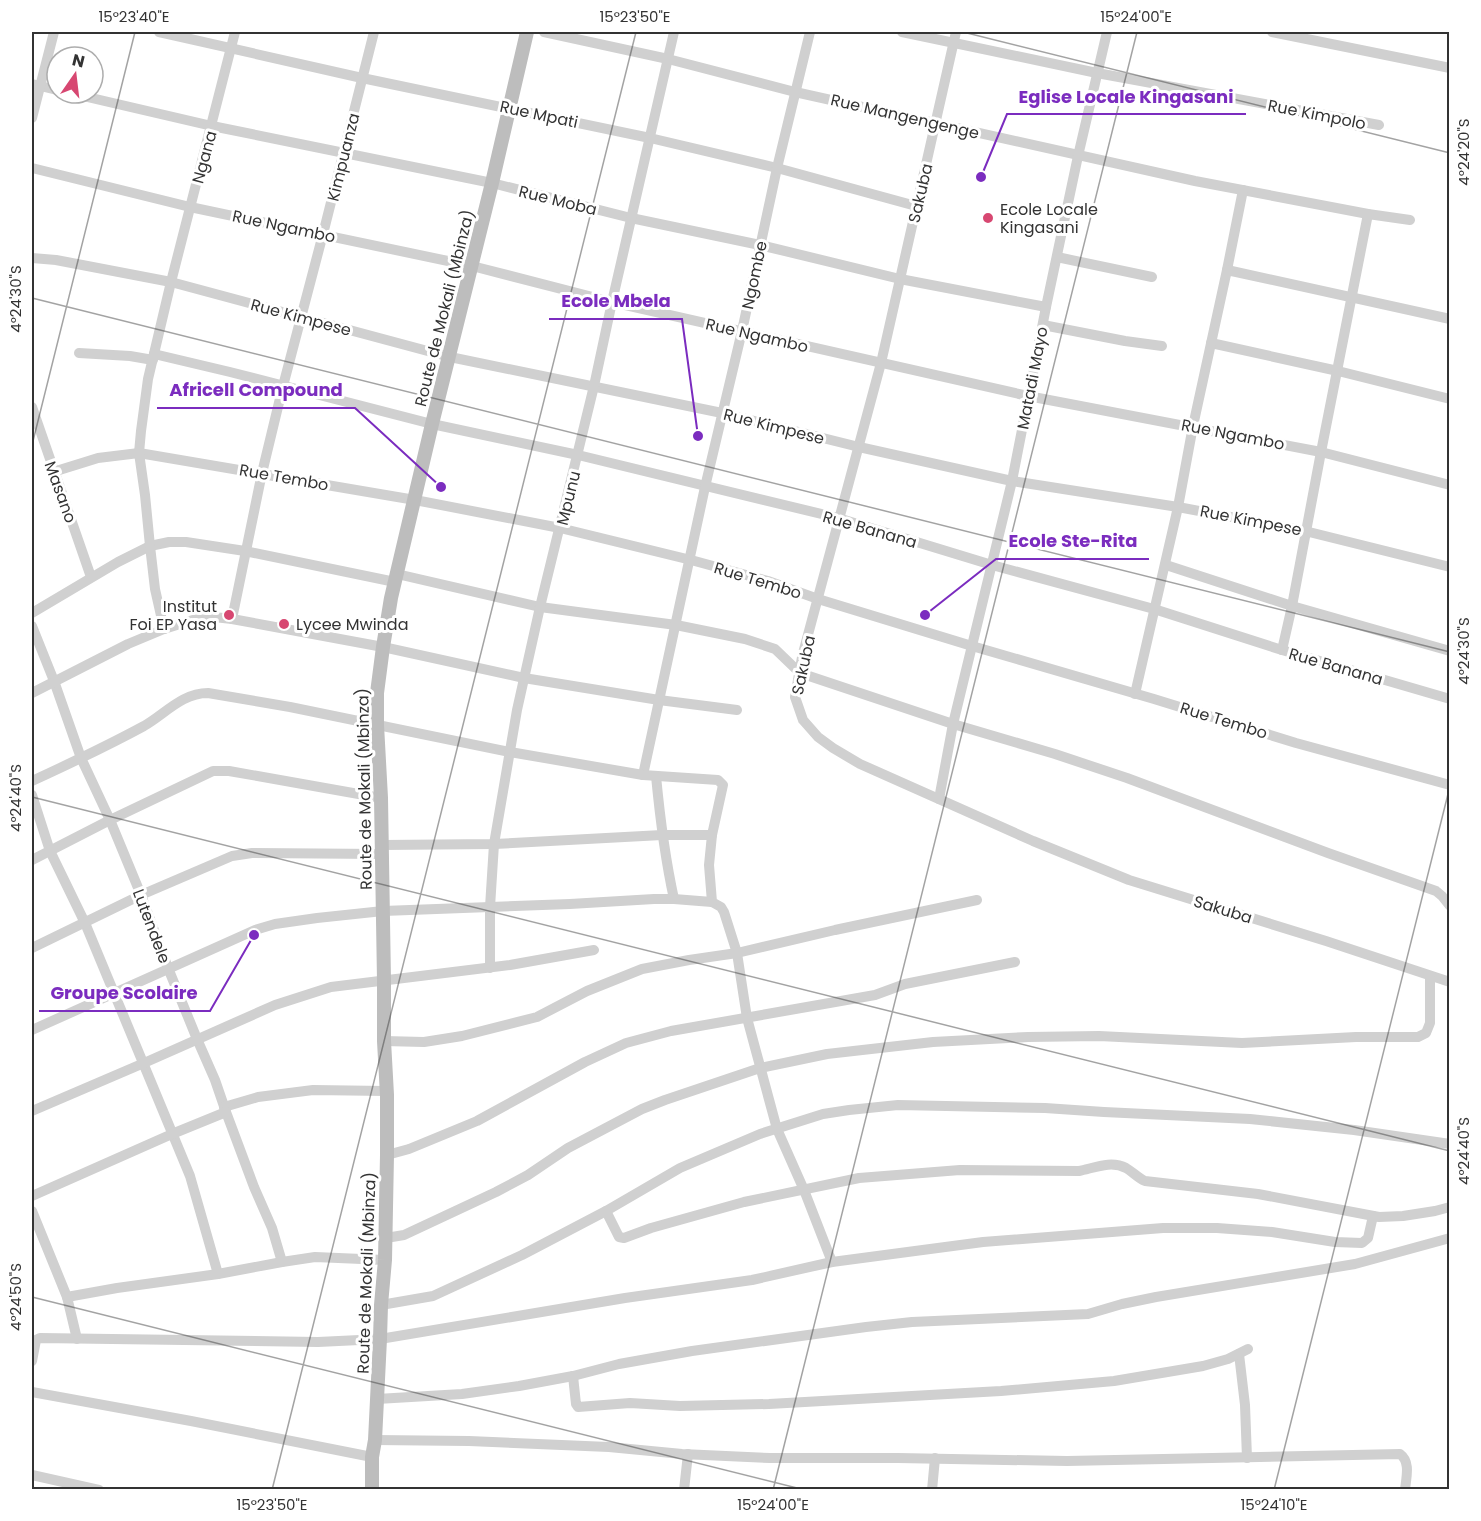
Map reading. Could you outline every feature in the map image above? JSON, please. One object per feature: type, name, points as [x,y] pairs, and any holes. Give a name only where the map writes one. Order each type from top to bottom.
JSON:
[{"type":"street","points":[[32,118],[36,85],[54,32]]},
{"type":"street","name":"Rue Mpati","points":[[159,32],[362,78],[650,138],[777,168],[916,206]]},
{"type":"street","name":"Ngana","points":[[164,630],[155,589],[139,453],[153,357],[235,32]]},
{"type":"street","name":"Kimpuanza","points":[[232,619],[262,473],[283,386],[374,32]]},
{"type":"street","name":"Route de Mokali (Mbinza)","points":[[372,1490],[372,1457],[375,1440],[386,1238],[387,1155],[377,693],[396,578],[527,32]]},
{"type":"street","name":"Rue Mangengenge","points":[[544,32],[1078,156],[1243,190],[1410,220]]},
{"type":"street","name":"Mpunu","points":[[490,968],[490,907],[494,844],[517,710],[594,386],[674,32]]},
{"type":"street","name":"Ngombe","points":[[643,775],[705,487],[810,32]]},
{"type":"street","name":"Rue Kimpolo","points":[[902,32],[955,37],[1097,73],[1379,125]]},
{"type":"street","name":"Matadi Mayo","points":[[939,799],[953,724],[1012,481],[1046,307],[1107,32]]},
{"type":"street","points":[[1272,32],[1449,68]]},
{"type":"street","name":"Sakuba","points":[[955,37],[881,363],[802,657],[795,700],[803,720],[833,748],[860,764],[1033,841],[1129,880],[1449,982]]},
{"type":"street","name":"Rue Moba","points":[[105,101],[212,126],[492,183],[631,218],[760,245],[900,279],[1046,307]]},
{"type":"street","name":"Rue Ngambo","points":[[32,168],[190,207],[472,266],[612,302],[1028,396],[1321,452],[1449,485]]},
{"type":"street","points":[[1135,694],[1166,565],[1243,190]]},
{"type":"street","points":[[1282,650],[1368,214]]},
{"type":"street","points":[[1057,257],[1152,277]]},
{"type":"street","name":"Rue Kimpese","points":[[32,258],[56,260],[171,282],[450,357],[722,413],[859,447],[1012,481],[1178,507],[1305,531],[1449,567]]},
{"type":"street","points":[[1227,270],[1449,319]]},
{"type":"street","points":[[1043,325],[1162,346]]},
{"type":"street","points":[[1211,344],[1338,371],[1449,399]]},
{"type":"street","name":"Rue Banana","points":[[79,353],[153,357],[230,372],[432,424],[578,455],[838,518],[992,565],[1154,609],[1282,650],[1449,699]]},
{"type":"street","name":"Masano","points":[[32,407],[91,577]]},
{"type":"street","name":"Rue Tembo","points":[[53,472],[98,458],[139,453],[415,500],[560,528],[768,580],[818,599],[972,646],[1296,743],[1449,785]]},
{"type":"street","points":[[32,613],[91,577],[150,546],[169,542],[186,542],[396,578],[540,607],[676,625],[745,639],[775,649],[800,673],[1173,794],[1436,891],[1449,906]]},
{"type":"street","points":[[1166,565],[1292,606],[1449,651]]},
{"type":"street","points":[[32,693],[128,644],[196,619],[214,617],[383,646],[524,678],[738,710]]},
{"type":"street","name":"Lutendele","points":[[32,626],[81,758],[110,820],[215,1080],[254,1187],[272,1228],[282,1262]]},
{"type":"street","points":[[32,782],[146,724],[180,700],[197,693],[221,694],[510,752],[643,775],[718,780],[723,785],[712,835],[709,865],[712,902]]},
{"type":"street","points":[[32,860],[213,771],[229,771],[381,798]]},
{"type":"street","points":[[656,776],[662,835],[674,898]]},
{"type":"street","points":[[32,795],[50,851],[85,923],[190,1176],[218,1274]]},
{"type":"street","points":[[32,948],[141,895],[232,856],[252,853],[662,835],[712,835]]},
{"type":"street","points":[[32,1030],[255,930],[275,924],[383,911],[674,898],[712,902],[721,907],[724,912],[737,953],[747,1018],[777,1129],[804,1190],[832,1263]]},
{"type":"street","points":[[384,1041],[424,1042],[462,1036],[537,1017],[587,991],[642,969],[737,953],[976,900]]},
{"type":"street","points":[[32,1111],[275,1005],[331,987],[490,968],[594,950]]},
{"type":"street","points":[[387,1155],[410,1149],[477,1121],[585,1062],[626,1043],[670,1031],[875,995],[905,984],[1015,962]]},
{"type":"street","points":[[386,1238],[404,1235],[496,1192],[528,1175],[568,1148],[642,1109],[760,1068],[827,1053],[933,1041],[1098,1036],[1242,1043],[1356,1037],[1418,1037],[1426,1033],[1430,1023],[1430,977]]},
{"type":"street","points":[[32,1196],[258,1096],[313,1090],[386,1090]]},
{"type":"street","points":[[381,1305],[433,1296],[522,1255],[606,1211],[680,1168],[777,1129],[823,1114],[849,1110],[898,1106],[1045,1108],[1250,1119],[1354,1130],[1449,1144]]},
{"type":"street","points":[[606,1211],[619,1237],[624,1238],[651,1228],[744,1202],[860,1178],[960,1170],[1079,1171],[1097,1166],[1118,1165],[1125,1167],[1145,1181],[1258,1194],[1379,1217],[1435,1212],[1449,1207]]},
{"type":"street","points":[[32,1211],[67,1297],[77,1339]]},
{"type":"street","points":[[32,1361],[37,1339],[318,1342],[380,1340],[625,1298],[752,1280],[832,1263],[984,1242],[1163,1228],[1217,1228],[1362,1243],[1368,1238],[1373,1216]]},
{"type":"street","points":[[377,1400],[462,1394],[519,1386],[692,1351],[866,1327],[912,1322],[1088,1314],[1156,1297],[1355,1264],[1449,1238]]},
{"type":"street","points":[[67,1297],[315,1257],[385,1260]]},
{"type":"street","points":[[573,1376],[578,1407],[630,1403],[680,1406],[769,1404],[1001,1391],[1114,1381],[1203,1366],[1228,1359],[1243,1351],[1247,1458]]},
{"type":"street","points":[[32,1392],[372,1457]]},
{"type":"street","points":[[375,1440],[586,1446],[770,1458],[1067,1461],[1400,1454],[1405,1457],[1407,1463],[1405,1490]]},
{"type":"street","points":[[684,1490],[688,1454]]},
{"type":"street","points":[[932,1490],[935,1458]]},
{"type":"street","points":[[32,1475],[99,1490]]},
{"type":"place","name":"Eglise Locale Kingasani","points":[[981,177]]},
{"type":"place","name":"Ecole Locale Kingasani","points":[[988,218]]},
{"type":"place","name":"Ecole Mbela","points":[[698,436]]},
{"type":"place","name":"Africell Compound","points":[[441,487]]},
{"type":"place","name":"Institut Foi EP Yasa","points":[[229,615]]},
{"type":"place","name":"Ecole Ste-Rita","points":[[925,615]]},
{"type":"place","name":"Lycee Mwinda","points":[[284,624]]},
{"type":"place","name":"Groupe Scolaire","points":[[254,935]]}]
